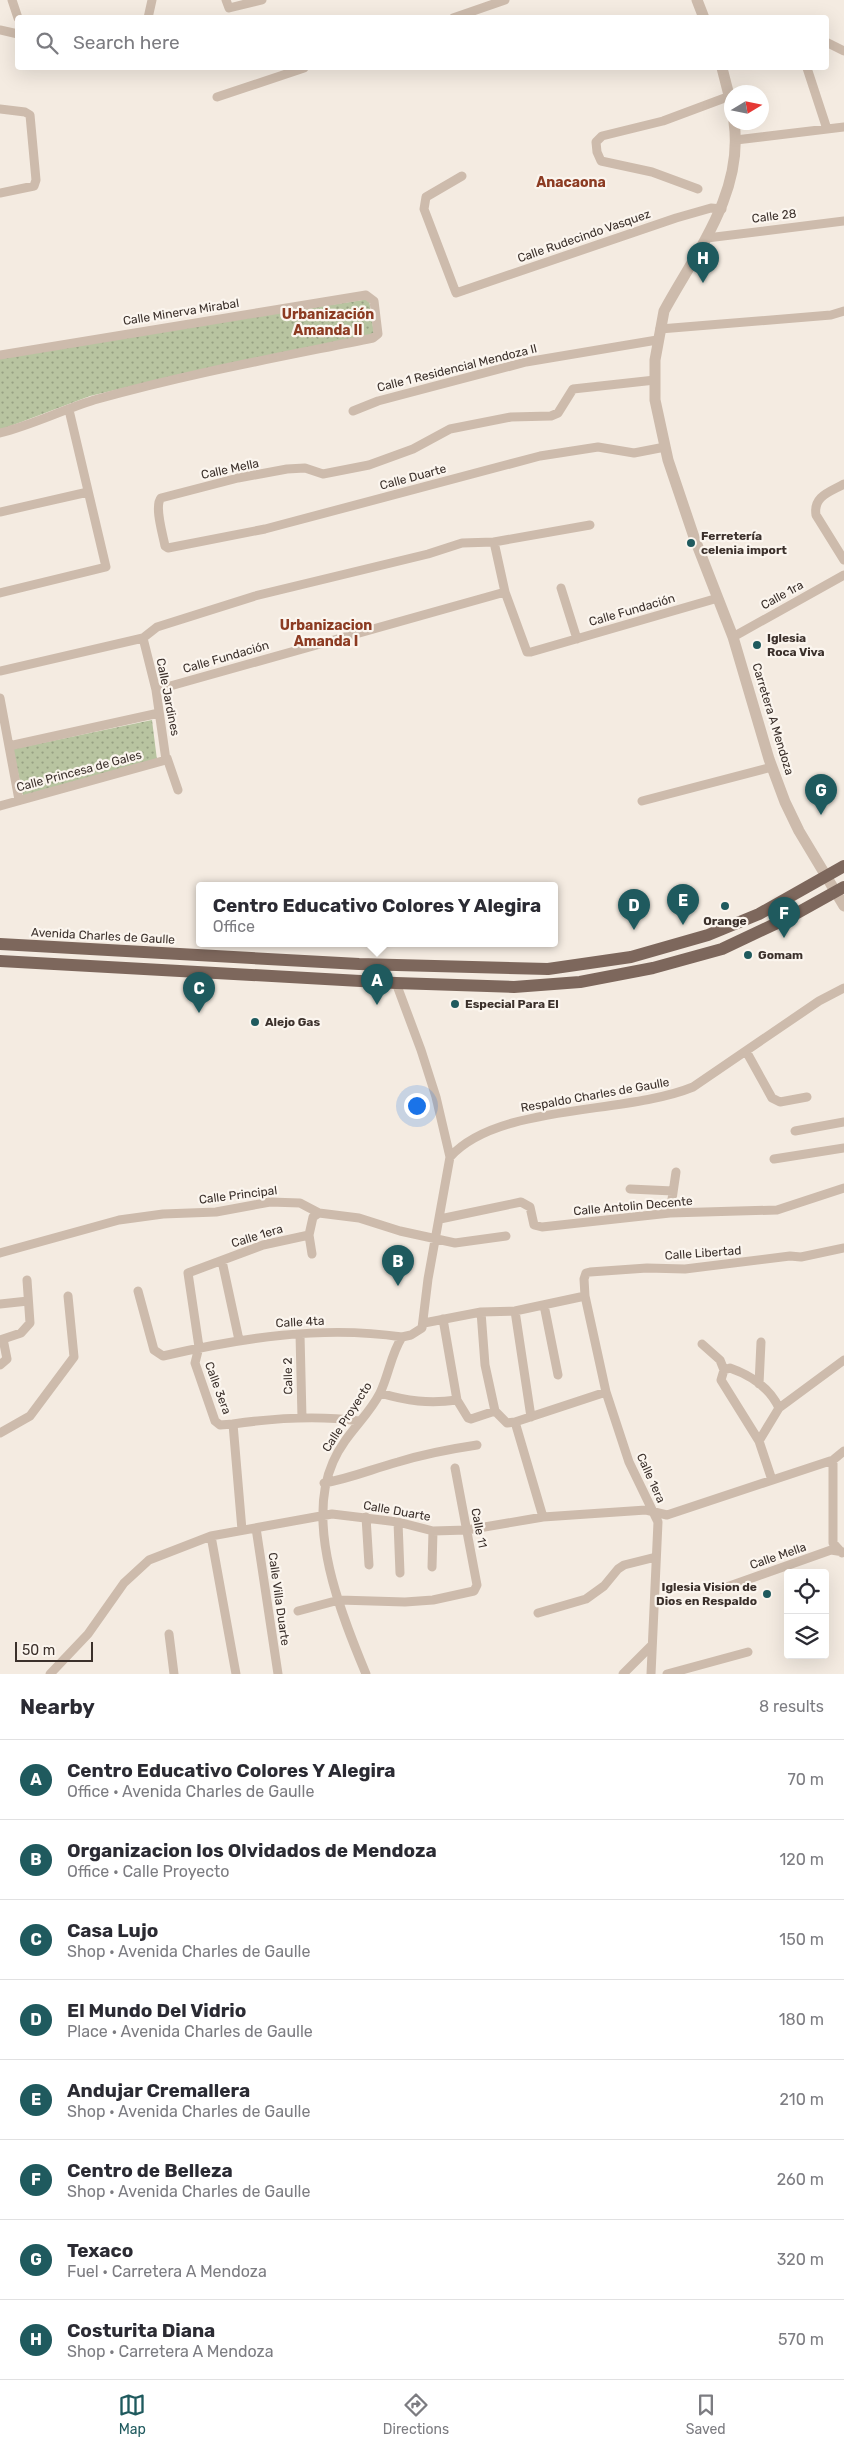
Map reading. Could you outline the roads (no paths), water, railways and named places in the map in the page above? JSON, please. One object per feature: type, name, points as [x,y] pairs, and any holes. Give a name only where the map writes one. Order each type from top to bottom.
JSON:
[{"type":"main road","name":"Avenida Charles de Gaulle","points":[[0,944],[429,967],[548,968],[646,954],[676,946],[743,921],[827,877],[844,866]]},
{"type":"main road","points":[[0,961],[396,983],[485,986],[580,982],[653,968],[703,955],[748,938],[840,889]]},
{"type":"main road","points":[[259,958],[260,976]]},
{"type":"main road","points":[[427,983],[429,967]]},
{"type":"street","points":[[12,0],[17,15]]},
{"type":"street","points":[[149,15],[152,0]]},
{"type":"street","points":[[226,0],[229,8],[262,0]]},
{"type":"street","points":[[462,15],[505,0]]},
{"type":"street","points":[[697,0],[703,15]]},
{"type":"street","points":[[0,30],[15,33]]},
{"type":"street","points":[[829,44],[844,51]]},
{"type":"street","points":[[216,97],[298,70]]},
{"type":"street","points":[[723,70],[726,85]]},
{"type":"street","points":[[808,70],[827,129]]},
{"type":"street","points":[[698,189],[652,172],[601,161],[596,152],[596,142],[602,136],[724,104]]},
{"type":"street","points":[[0,109],[25,112],[30,115],[36,180],[34,186],[0,192]]},
{"type":"street","points":[[736,140],[844,127]]},
{"type":"street","name":"Carretera A Mendoza","points":[[735,130],[736,140],[731,180],[722,209],[664,311],[657,340],[656,410],[665,447],[688,518],[733,637],[772,767],[785,802],[799,831],[827,877],[840,889],[844,906]]},
{"type":"street","name":"Calle Rudecindo Vasquez","points":[[462,176],[426,197],[423,202],[456,293],[676,218],[711,208],[722,209]]},
{"type":"street","name":"Calle 28","points":[[706,238],[844,221]]},
{"type":"street","name":"Calle Minerva Mirabal","points":[[0,355],[366,295],[374,301],[378,334],[373,338],[174,380],[92,401],[70,410]]},
{"type":"street","points":[[660,329],[831,315],[844,311]]},
{"type":"street","name":"Calle 1 Residencial Mendoza II","points":[[353,411],[378,401],[526,362],[657,340]]},
{"type":"street","name":"Calle Mella","points":[[161,498],[238,478],[305,468],[323,474],[368,465],[413,449],[450,428],[511,417],[551,416],[558,413],[573,389],[655,380]]},
{"type":"street","points":[[0,433],[70,410],[106,567],[0,593]]},
{"type":"street","name":"Calle Duarte","points":[[161,498],[158,504],[165,546],[168,548],[265,529],[540,456],[591,447],[634,453],[665,447]]},
{"type":"street","points":[[844,484],[819,498],[815,507],[816,515],[844,560]]},
{"type":"street","points":[[0,512],[88,492]]},
{"type":"street","points":[[0,671],[143,638],[157,627],[256,596],[428,554],[462,543],[494,542],[590,525]]},
{"type":"street","name":"Calle Fundación","points":[[494,542],[505,592],[527,652],[718,598]]},
{"type":"street","name":"Calle 1ra","points":[[733,637],[844,575]]},
{"type":"street","points":[[561,588],[576,639]]},
{"type":"street","name":"Calle Fundación","points":[[156,690],[505,592]]},
{"type":"street","name":"Calle Jardines","points":[[143,638],[156,690],[166,760],[178,790]]},
{"type":"street","points":[[0,698],[19,800]]},
{"type":"street","points":[[9,746],[159,712]]},
{"type":"street","name":"Calle Princesa de Gales","points":[[0,806],[166,760]]},
{"type":"street","points":[[642,801],[772,767]]},
{"type":"street","points":[[396,983],[436,1097],[450,1157],[428,1279],[424,1323],[416,1333],[402,1336]]},
{"type":"street","name":"Respaldo Charles de Gaulle","points":[[450,1157],[461,1145],[503,1126],[535,1116],[593,1109],[674,1094],[692,1087],[819,1001],[844,988]]},
{"type":"street","points":[[746,1051],[772,1098],[780,1102],[808,1097]]},
{"type":"street","points":[[795,1131],[844,1122]]},
{"type":"street","points":[[774,1158],[844,1148]]},
{"type":"street","points":[[670,1213],[676,1172]]},
{"type":"street","name":"Calle Antolin Decente","points":[[440,1219],[521,1202],[530,1207],[534,1225],[542,1227],[670,1213],[777,1210],[844,1188]]},
{"type":"street","points":[[630,1189],[673,1191]]},
{"type":"street","name":"Calle Principal","points":[[0,1253],[119,1220],[163,1214],[216,1212],[270,1202],[300,1203],[319,1213],[359,1218],[400,1231],[461,1243],[506,1236]]},
{"type":"street","points":[[312,1254],[309,1235],[313,1217],[319,1213]]},
{"type":"street","name":"Calle 1era","points":[[190,1271],[263,1245],[309,1235]]},
{"type":"street","name":"Calle Libertad","points":[[585,1296],[584,1279],[586,1273],[590,1272],[647,1268],[685,1269],[790,1256],[802,1257],[844,1248]]},
{"type":"street","points":[[222,1261],[239,1340]]},
{"type":"street","name":"Calle 3era","points":[[190,1271],[188,1276],[199,1347],[195,1363],[215,1421],[220,1424],[233,1424],[242,1530]]},
{"type":"street","points":[[0,1365],[7,1359],[1,1339],[27,1329],[30,1324],[27,1280]]},
{"type":"street","name":"Calle 4ta","points":[[138,1291],[154,1350],[157,1354],[163,1356],[239,1340],[300,1334],[369,1332],[402,1336]]},
{"type":"street","points":[[0,1434],[30,1416],[74,1357],[68,1296]]},
{"type":"street","points":[[424,1323],[481,1312],[515,1310],[585,1296]]},
{"type":"street","name":"Calle 1era","points":[[585,1296],[606,1392],[629,1462],[659,1529],[656,1557],[652,1674]]},
{"type":"street","points":[[0,1304],[28,1301]]},
{"type":"street","points":[[544,1305],[558,1375]]},
{"type":"street","points":[[515,1310],[531,1417]]},
{"type":"street","points":[[481,1312],[486,1365],[495,1411],[507,1423],[606,1392]]},
{"type":"street","points":[[443,1319],[457,1400],[468,1418],[495,1411]]},
{"type":"street","name":"Calle 2","points":[[300,1334],[302,1418]]},
{"type":"street","name":"Calle Proyecto","points":[[366,1674],[328,1564],[321,1514],[324,1483],[347,1434],[380,1393],[394,1349],[402,1336]]},
{"type":"street","points":[[760,1384],[761,1342]]},
{"type":"street","points":[[702,1344],[720,1360],[724,1370],[721,1380],[759,1441],[772,1480]]},
{"type":"street","points":[[759,1441],[779,1408],[844,1360]]},
{"type":"street","points":[[724,1370],[730,1368],[760,1384],[770,1394],[779,1408]]},
{"type":"street","points":[[380,1393],[406,1401],[436,1403],[457,1400]]},
{"type":"street","points":[[233,1424],[273,1418],[336,1418],[359,1421]]},
{"type":"street","points":[[515,1422],[543,1517]]},
{"type":"street","points":[[324,1483],[351,1478],[397,1462],[434,1452],[477,1444]]},
{"type":"street","name":"Calle Duarte","points":[[50,1674],[88,1634],[124,1583],[149,1560],[211,1536],[321,1514],[366,1517],[433,1530],[467,1530],[543,1517],[646,1510],[652,1513],[667,1515],[833,1460],[839,1453],[844,1451]]},
{"type":"street","points":[[833,1460],[833,1543],[843,1553]]},
{"type":"street","name":"Calle 11","points":[[339,1600],[405,1602],[433,1600],[474,1591],[477,1585],[455,1468]]},
{"type":"street","points":[[366,1517],[370,1565]]},
{"type":"street","points":[[398,1522],[400,1573]]},
{"type":"street","name":"Calle Villa Duarte","points":[[256,1528],[278,1674]]},
{"type":"street","points":[[432,1567],[433,1530]]},
{"type":"street","points":[[211,1536],[236,1674]]},
{"type":"street","name":"Calle Mella","points":[[721,1589],[831,1550],[843,1553]]},
{"type":"street","points":[[538,1613],[586,1599],[604,1586],[618,1569],[624,1565],[656,1557]]},
{"type":"street","points":[[298,1611],[339,1600]]},
{"type":"street","points":[[169,1634],[174,1674]]},
{"type":"street","points":[[623,1674],[652,1645]]},
{"type":"street","points":[[667,1674],[748,1652]]},
{"type":"place","name":"Costurita Diana","points":[[703,283]]},
{"type":"place","name":"Ferretería celenia import","points":[[691,543]]},
{"type":"place","name":"Iglesia Roca Viva","points":[[757,645]]},
{"type":"place","name":"Texaco","points":[[821,815]]},
{"type":"place","name":"Orange","points":[[725,906]]},
{"type":"place","name":"Andujar Cremallera","points":[[683,925]]},
{"type":"place","name":"El Mundo Del Vidrio","points":[[634,930]]},
{"type":"place","name":"Centro de Belleza","points":[[784,938]]},
{"type":"place","name":"Gomam","points":[[748,955]]},
{"type":"place","name":"Especial Para El","points":[[455,1004]]},
{"type":"place","name":"Centro Educativo Colores Y Alegira","points":[[377,1005]]},
{"type":"place","name":"Casa Lujo","points":[[199,1013]]},
{"type":"place","name":"Alejo Gas","points":[[255,1022]]},
{"type":"place","name":"Organizacion los Olvidados de Mendoza","points":[[398,1286]]},
{"type":"place","name":"Iglesia Vision de Dios en Respaldo","points":[[767,1594]]},
{"type":"district","name":"Anacaona","points":[[571,182]]},
{"type":"district","name":"Urbanización Amanda II","points":[[328,322]]},
{"type":"district","name":"Urbanizacion Amanda I","points":[[326,634]]}]
